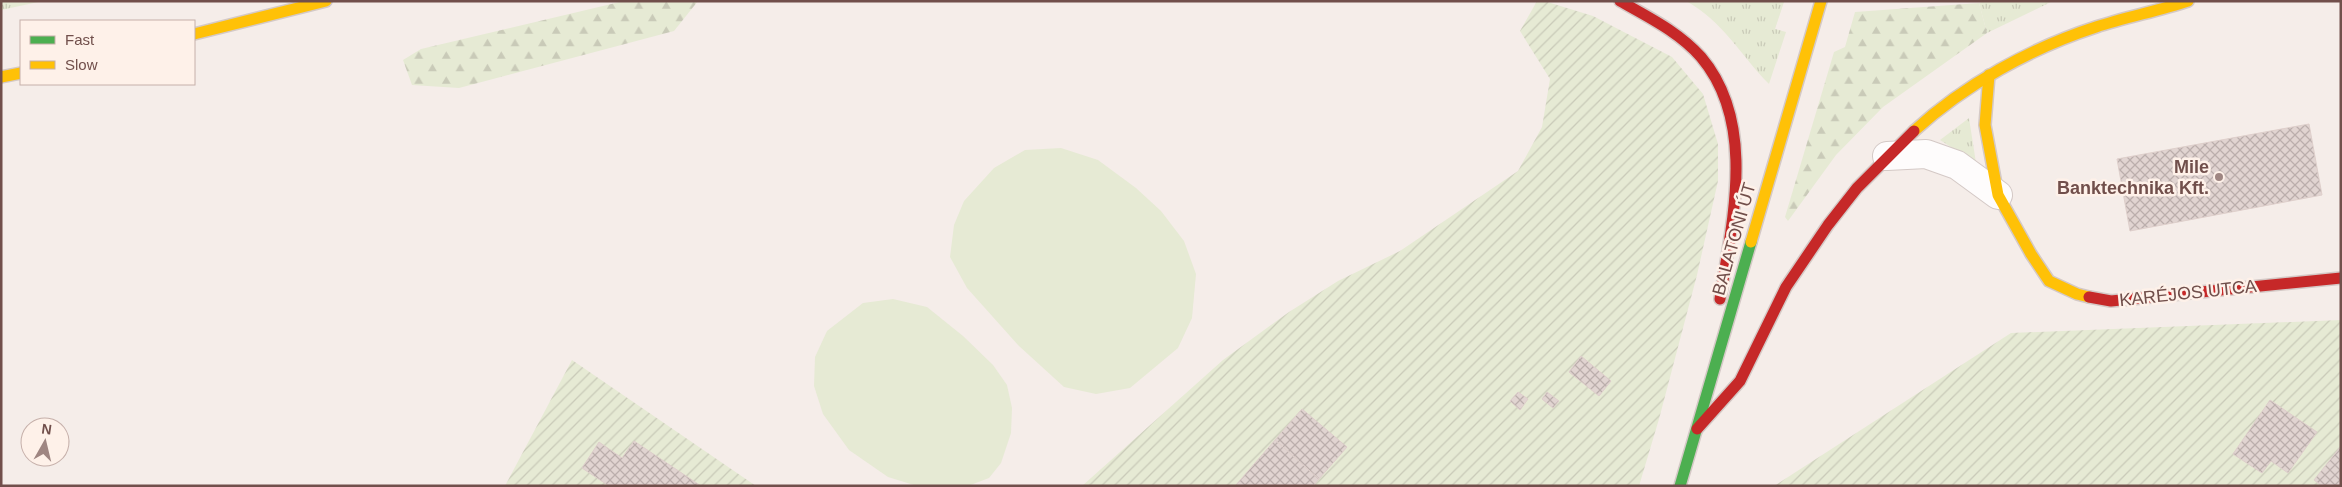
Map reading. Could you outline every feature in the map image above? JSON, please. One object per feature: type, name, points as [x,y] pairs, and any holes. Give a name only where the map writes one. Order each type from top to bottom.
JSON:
[{"type":"main road","points":[[195,34],[326,1]]},
{"type":"main road","points":[[1620,1],[1641,11],[1671,30],[1697,51],[1717,78],[1728,104],[1736,138],[1735,199],[1718,314],[1697,429]]},
{"type":"main road","name":"BALATONI ÚT","points":[[1680,486],[1821,1]]},
{"type":"main road","points":[[1697,429],[1740,380],[1789,281],[1815,242],[1864,179],[1926,119],[1989,75],[2032,53],[2085,31],[2186,2],[2198,1]]},
{"type":"main road","points":[[1,77],[20,73]]},
{"type":"main road","name":"KARÉJOS UTCA","points":[[1989,75],[1985,125],[1998,195],[2031,254],[2049,281],[2078,294],[2111,301],[2341,278]]},
{"type":"street","name":"KARÉJOS UTCA","points":[[1887,156],[1926,154],[1957,165],[1998,195]]},
{"type":"green space","points":[[1,1],[43,1],[1,10]]},
{"type":"green space","points":[[624,1],[698,1],[674,31],[459,88],[412,85],[403,60],[421,49]]},
{"type":"green space","points":[[1537,1],[1544,1],[1593,16],[1672,57],[1703,94],[1718,144],[1718,181],[1697,275],[1659,419],[1639,486],[1082,486],[1223,360],[1289,312],[1338,281],[1400,251],[1518,171],[1542,127],[1550,79],[1520,31]]},
{"type":"green space","points":[[1686,1],[1784,2],[1775,29],[1786,32],[1769,84],[1711,18]]},
{"type":"green space","points":[[1985,1],[2053,1],[1987,33],[1979,3]]},
{"type":"green space","points":[[1979,3],[1987,33],[1883,107],[1836,155],[1788,221],[1785,217],[1834,52],[1845,47],[1855,12]]},
{"type":"green space","points":[[1969,118],[1976,163],[1940,140]]},
{"type":"green space","points":[[1061,148],[1098,160],[1136,188],[1161,211],[1184,241],[1196,274],[1192,318],[1178,348],[1130,388],[1096,394],[1064,387],[1019,346],[967,288],[950,257],[954,225],[964,201],[994,168],[1025,150]]},
{"type":"green space","points":[[893,299],[927,307],[963,336],[993,365],[1007,385],[1012,408],[1011,433],[1001,463],[989,478],[968,486],[917,486],[888,477],[849,450],[823,414],[814,386],[815,357],[827,331],[863,303]]},
{"type":"green space","points":[[2341,320],[2341,486],[1774,486],[2011,333]]},
{"type":"green space","points":[[572,360],[756,486],[505,486]]},
{"type":"building","name":"Mile Banktechnika Kft.","points":[[2309,124],[2322,195],[2130,231],[2117,159]]},
{"type":"building","points":[[1581,356],[1611,381],[1599,396],[1569,372]]},
{"type":"building","points":[[1518,392],[1528,399],[1520,410],[1510,401]]},
{"type":"building","points":[[1547,392],[1559,401],[1553,408],[1542,399]]},
{"type":"building","points":[[2270,400],[2317,432],[2288,473],[2271,461],[2262,473],[2233,454]]},
{"type":"building","points":[[1302,409],[1347,447],[1319,479],[1275,440]]},
{"type":"building","points":[[1275,440],[1319,479],[1313,486],[1235,486]]},
{"type":"building","points":[[634,441],[701,486],[609,486],[582,468],[599,442],[622,458]]},
{"type":"building","points":[[2341,446],[2341,486],[2322,486],[2314,480]]},
{"type":"traffic: fast","points":[[1680,486],[1751,242]]},
{"type":"traffic: slow","points":[[195,34],[326,1]]},
{"type":"traffic: slow","points":[[1751,242],[1821,1]]},
{"type":"traffic: slow","points":[[1914,131],[1954,98],[1976,83],[2023,57],[2096,27],[2188,1]]},
{"type":"traffic: slow","points":[[1,77],[20,73]]},
{"type":"traffic: slow","points":[[1989,75],[1985,125],[1998,195],[2031,254],[2049,281],[2077,294],[2089,297]]},
{"type":"traffic: jam","points":[[1620,1],[1663,26],[1683,40],[1701,57],[1718,83],[1729,112],[1735,142],[1736,174],[1730,238],[1720,299]]},
{"type":"traffic: jam","points":[[1697,429],[1740,381],[1786,287],[1828,225],[1857,188],[1914,131]]},
{"type":"traffic: jam","points":[[2089,297],[2111,301],[2341,278]]},
{"type":"place","name":"Mile Banktechnika Kft.","points":[[2219,177]]}]
